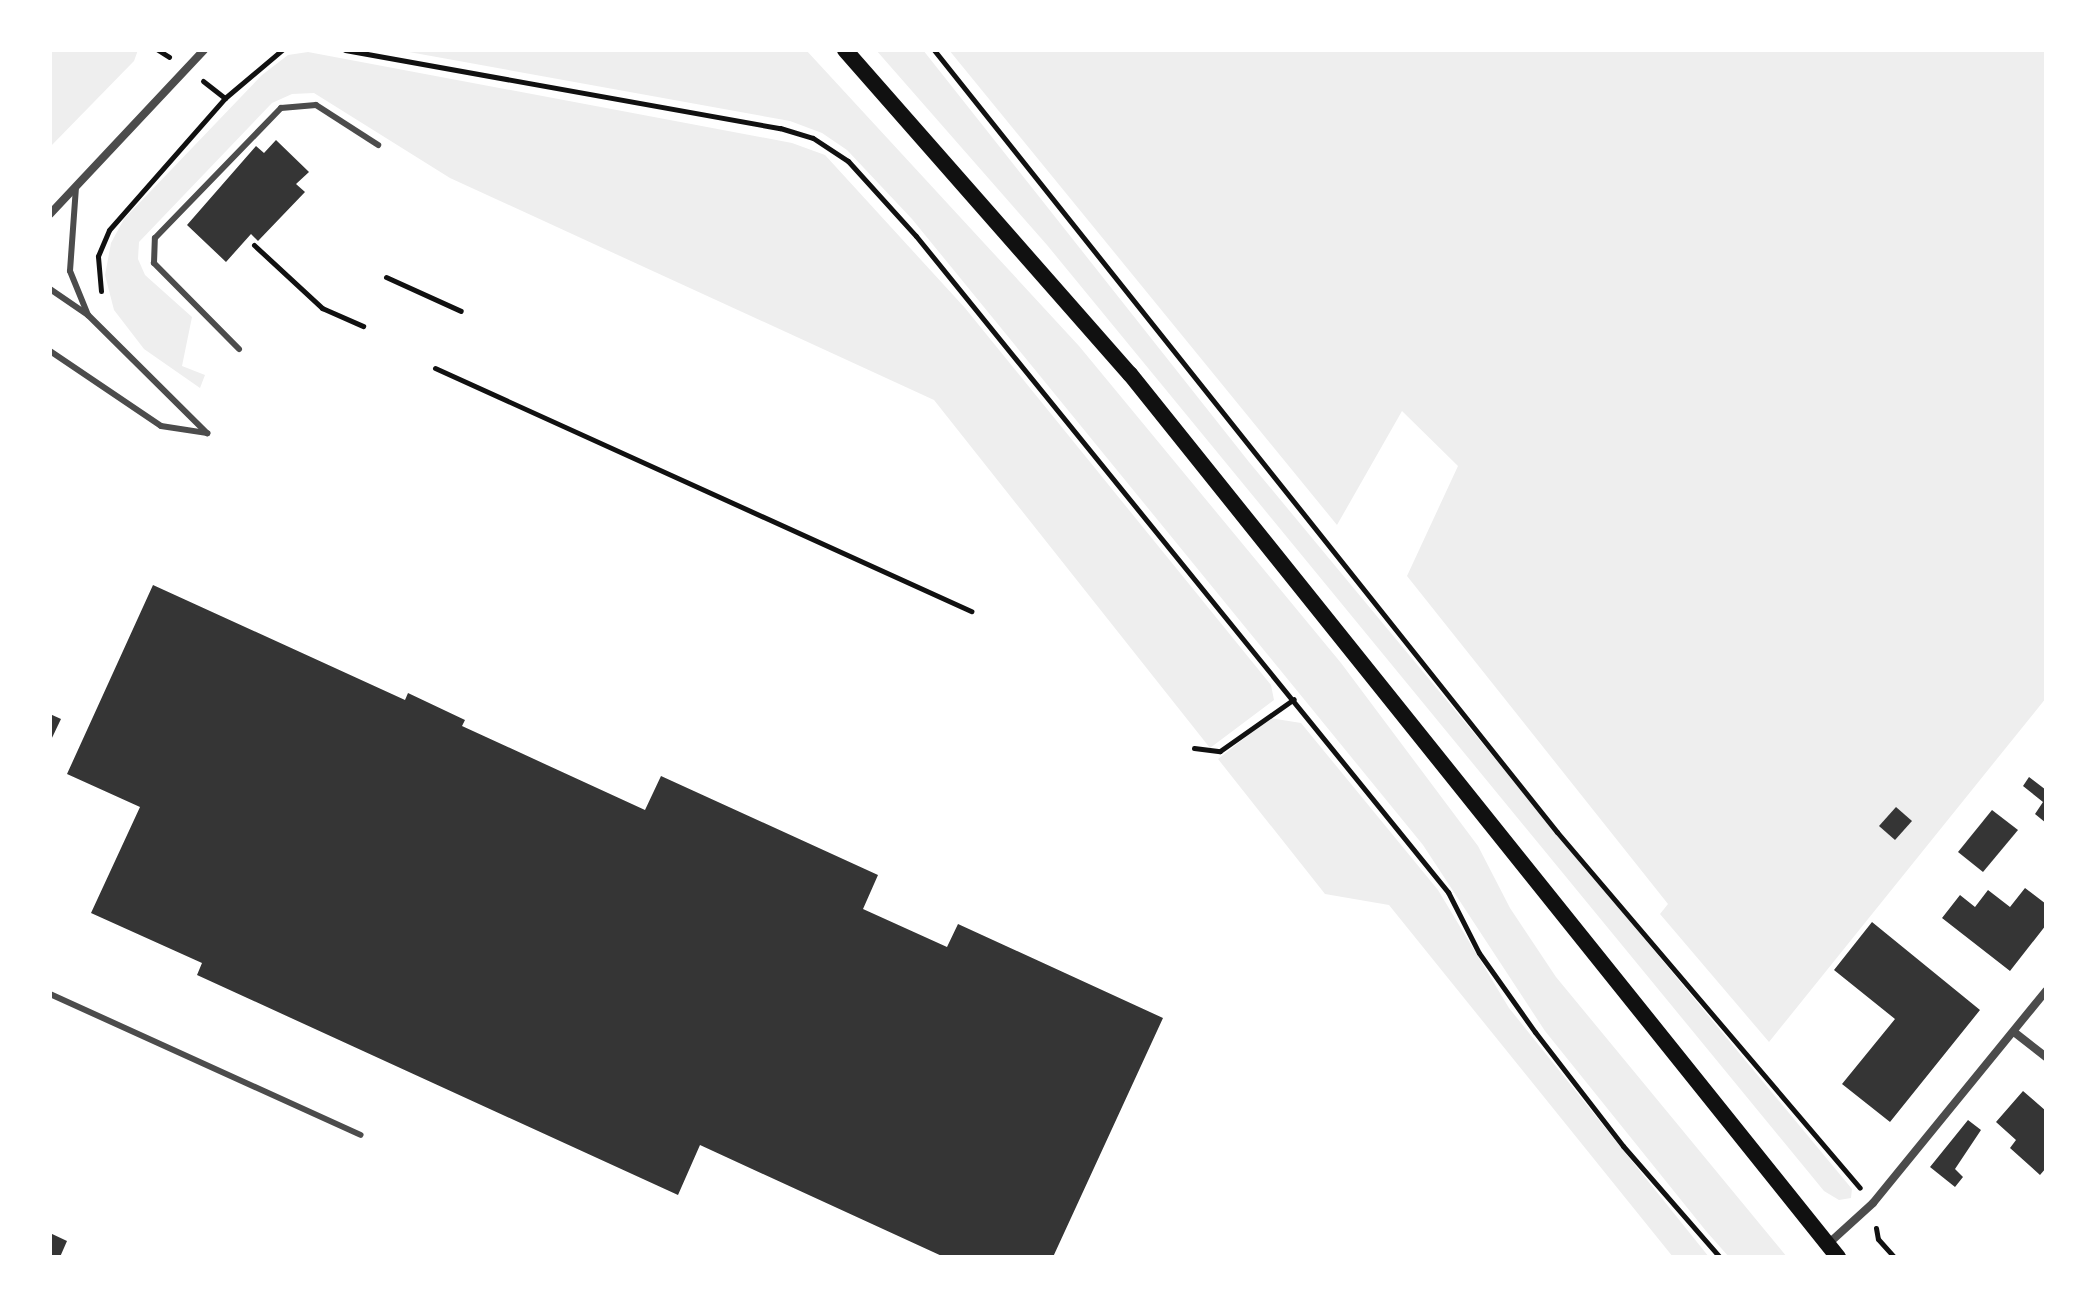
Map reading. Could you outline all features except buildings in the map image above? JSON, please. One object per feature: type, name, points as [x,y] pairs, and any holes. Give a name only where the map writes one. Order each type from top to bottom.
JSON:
[{"type":"main road","points":[[845,50],[1130,374],[1833,1250]]},
{"type":"street","points":[[50,214],[204,50]]},
{"type":"street","points":[[1833,1250],[2046,991]]},
{"type":"street","points":[[2014,1032],[2046,1057]]},
{"type":"lane","points":[[239,349],[154,263],[155,238],[281,108],[316,105],[378,145]]},
{"type":"lane","points":[[76,187],[70,271],[88,315]]},
{"type":"lane","points":[[50,289],[88,315],[207,433],[161,426],[51,350]]},
{"type":"lane","points":[[50,994],[361,1135]]},
{"type":"path","points":[[88,315],[102,297],[98,256],[109,230],[225,98],[282,50]]},
{"type":"path","points":[[345,50],[780,128],[813,138],[848,161],[916,236],[1448,892],[1479,953],[1535,1032],[1623,1146],[1720,1257]]},
{"type":"path","points":[[934,50],[1557,832],[1873,1203],[1878,1239],[1894,1257]]},
{"type":"path","points":[[186,68],[225,98]]},
{"type":"path","points":[[254,245],[322,308],[363,326]]},
{"type":"path","points":[[386,277],[461,311]]},
{"type":"path","points":[[435,368],[971,611]]},
{"type":"path","points":[[1194,748],[1220,751],[1294,699]]},
{"type":"shaded area","points":[[50,50],[138,50],[134,61],[50,147]]},
{"type":"shaded area","points":[[398,50],[806,50],[1079,346],[1341,663],[1478,846],[1510,908],[1556,977],[1787,1257],[1729,1257],[1706,1231],[1545,1031],[1423,845],[912,219],[847,150],[822,133],[790,121]]},
{"type":"shaded area","points":[[876,50],[923,50],[1249,462],[1852,1189],[1851,1198],[1839,1200],[1824,1191],[1047,245]]},
{"type":"shaded area","points":[[949,50],[2046,50],[2046,698],[1769,1042],[1660,914],[1668,904],[1407,576],[1458,466],[1402,411],[1337,525]]},
{"type":"shaded area","points":[[308,52],[792,143],[825,155],[965,308],[1271,685],[1274,700],[1210,748],[934,400],[450,178],[314,93],[292,94],[272,103],[139,242],[138,259],[145,275],[192,317],[182,366],[205,375],[200,388],[144,349],[114,310],[105,275],[111,243],[124,219],[262,75],[288,55]]},
{"type":"shaded area","points":[[1270,718],[1301,723],[1438,890],[1509,1008],[1709,1257],[1673,1257],[1389,905],[1325,894],[1218,759]]}]
